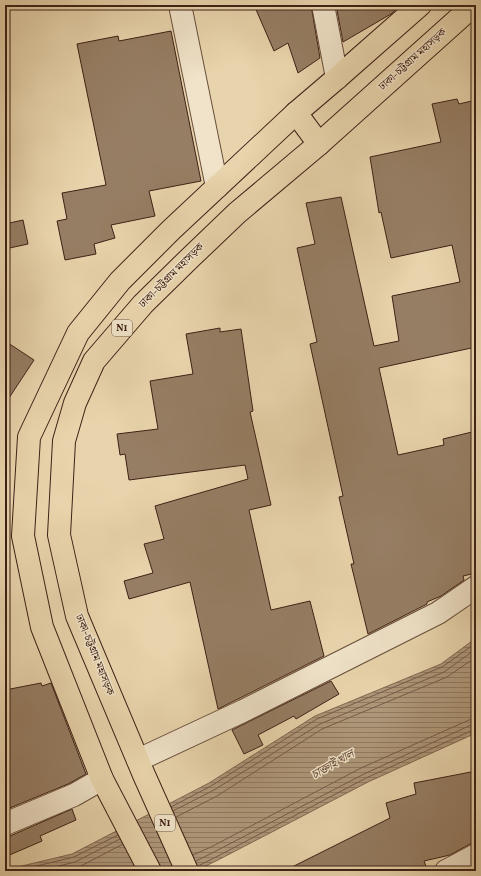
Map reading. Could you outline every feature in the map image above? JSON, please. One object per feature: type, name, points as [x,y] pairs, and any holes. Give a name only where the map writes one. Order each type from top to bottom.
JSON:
[{"type":"highway","points":[[150,871],[105,784],[42,627],[23,536],[29,437],[78,333],[120,281],[216,187],[296,113],[420,5]]},
{"type":"highway","name":"ঢাকা-চট্টগ্রাম মহাসড়ক","points":[[141,768],[78,616],[59,535],[64,441],[75,404],[94,361],[143,304],[196,251],[237,213],[320,144],[474,5]]},
{"type":"highway","points":[[296,113],[320,144]]},
{"type":"highway","name":"N1","points":[[141,768],[186,871]]},
{"type":"street","points":[[180,5],[216,187]]},
{"type":"street","points":[[323,5],[337,78]]},
{"type":"street","points":[[141,768],[243,712],[438,613],[476,587]]},
{"type":"street","points":[[5,824],[74,795],[105,784]]},
{"type":"street","points":[[446,871],[476,855]]},
{"type":"water","name":"চাক্তাই খাল","points":[[476,638],[476,733],[368,782],[195,871],[5,871],[72,854],[209,783],[315,716],[441,664]]},
{"type":"building","points":[[254,5],[311,5],[320,58],[298,73],[288,43],[274,51]]},
{"type":"building","points":[[336,5],[401,5],[391,14],[343,42]]},
{"type":"building","points":[[171,31],[201,181],[149,191],[155,216],[111,225],[115,238],[94,244],[96,254],[65,260],[57,221],[67,219],[62,193],[106,185],[77,44],[118,36],[119,41]]},
{"type":"building","points":[[457,99],[459,104],[476,100],[476,347],[379,368],[398,455],[444,445],[443,439],[476,431],[476,573],[463,576],[464,580],[441,596],[368,634],[351,564],[354,564],[339,497],[343,496],[310,344],[317,342],[297,248],[315,244],[306,203],[341,197],[374,346],[399,341],[392,296],[460,282],[452,245],[391,258],[381,212],[379,213],[370,157],[441,142],[432,104]]},
{"type":"building","points":[[23,220],[28,244],[5,249],[5,224]]},
{"type":"building","points":[[220,328],[220,332],[241,329],[253,411],[250,412],[271,505],[249,510],[271,610],[310,601],[324,656],[218,709],[190,582],[129,599],[124,581],[153,573],[144,544],[164,539],[155,506],[248,479],[245,465],[129,480],[125,454],[120,455],[117,434],[158,429],[150,381],[193,374],[186,334]]},
{"type":"building","points":[[5,341],[34,360],[5,404]]},
{"type":"building","points":[[331,681],[339,694],[296,719],[294,716],[258,735],[263,745],[244,754],[232,730]]},
{"type":"building","points":[[41,683],[42,686],[51,683],[86,774],[68,784],[5,810],[5,690]]},
{"type":"building","points":[[476,771],[476,843],[470,844],[450,855],[424,861],[428,871],[284,871],[390,818],[386,803],[416,794],[414,783]]},
{"type":"building","points":[[72,809],[76,820],[40,836],[42,841],[5,857],[5,836],[10,836]]}]
